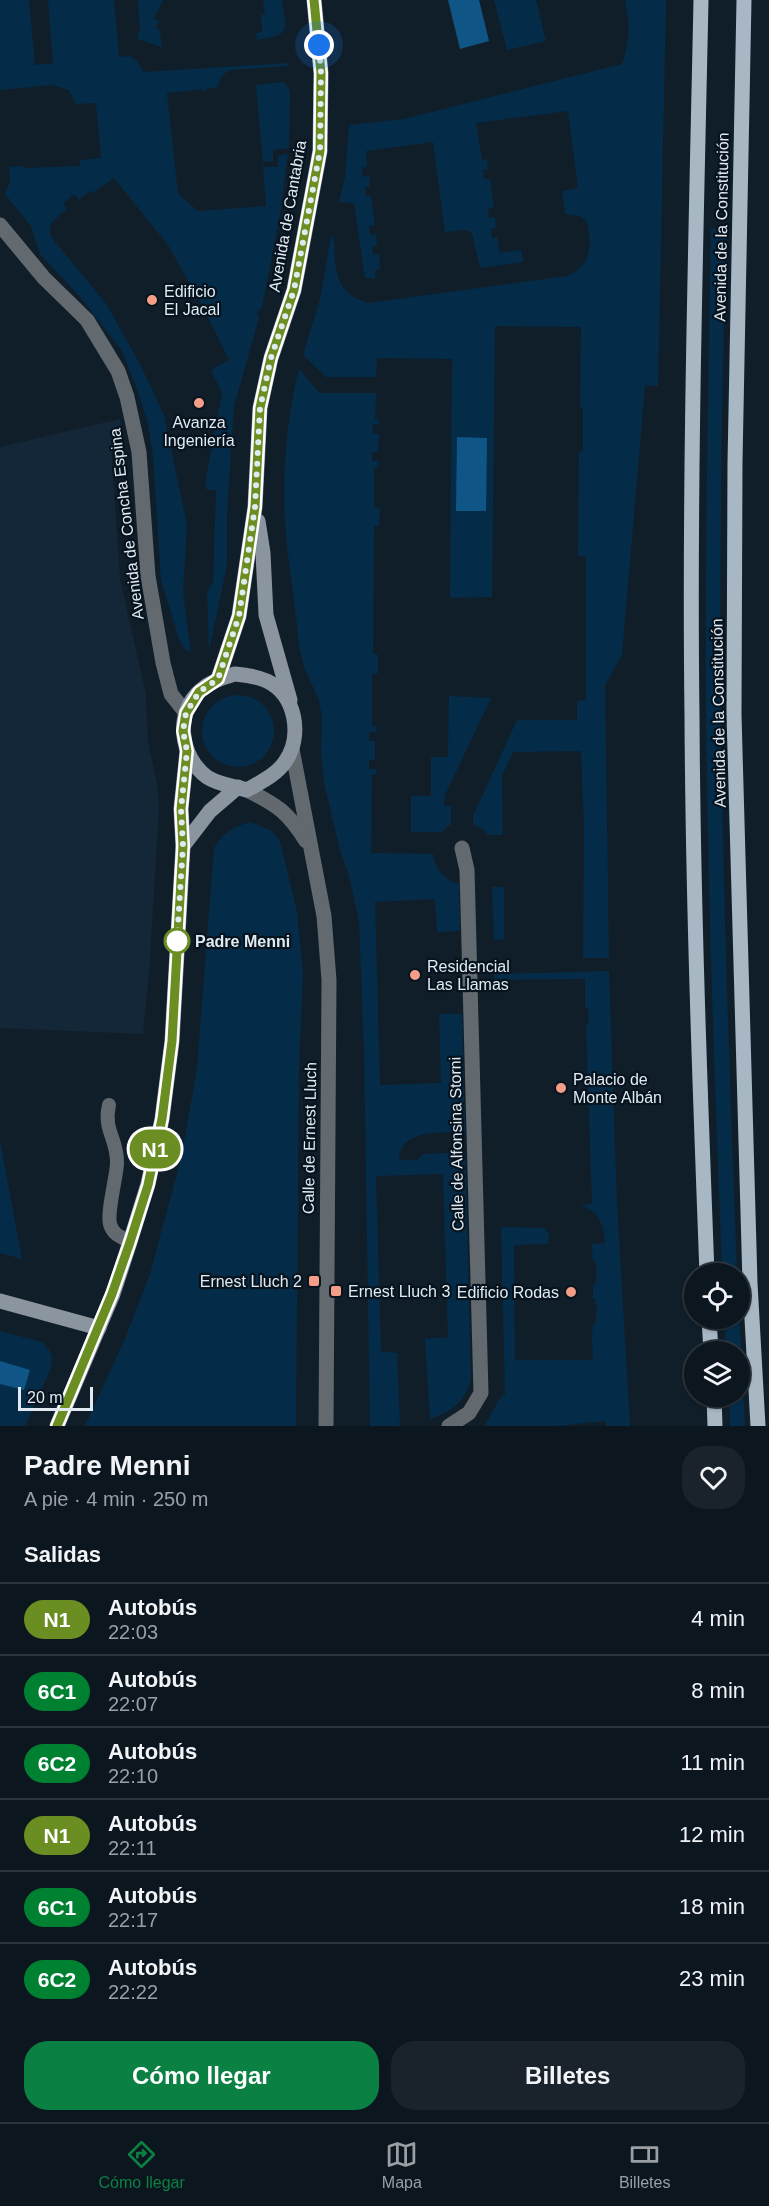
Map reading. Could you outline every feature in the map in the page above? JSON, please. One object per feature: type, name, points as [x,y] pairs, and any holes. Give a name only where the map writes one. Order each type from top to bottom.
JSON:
[{"type":"main road","name":"Avenida de Cantabria","points":[[218,679],[239,616],[255,507],[260,408],[271,358],[294,290],[320,151],[321,73],[314,0]]},
{"type":"main road","name":"Avenida de la Constitución","points":[[701,0],[692,451],[692,716],[697,1005],[707,1263]]},
{"type":"main road","name":"Avenida de la Constitución","points":[[744,0],[735,427],[734,716],[750,1283],[758,1426]]},
{"type":"main road","name":"Avenida de Cantabria","points":[[255,507],[263,553],[266,615],[292,708]]},
{"type":"main road","points":[[57,1426],[99,1328],[130,1242],[148,1185],[162,1119],[172,1041],[183,846],[181,809],[187,751],[183,731],[186,713],[199,692],[218,679],[235,674],[253,675],[269,681],[282,693],[292,708],[296,728],[292,748],[286,761],[277,772],[243,788],[210,811],[183,846]]},
{"type":"main road","points":[[187,751],[195,765],[207,777],[222,784],[243,788]]},
{"type":"main road","points":[[0,1301],[99,1328]]},
{"type":"main road","points":[[714,1407],[715,1426]]},
{"type":"street","name":"Avenida de Concha Espina","points":[[0,225],[44,278],[87,320],[118,371],[127,397],[139,452],[147,576],[157,630],[171,694],[186,713]]},
{"type":"street","name":"Calle de Ernest Lluch","points":[[292,748],[324,916],[329,980],[326,1426]]},
{"type":"street","name":"Calle de Ernest Lluch","points":[[243,788],[275,804],[293,820],[312,852]]},
{"type":"street","name":"Calle de Alfonsina Storni","points":[[449,1426],[469,1413],[481,1393],[467,870],[462,848]]},
{"type":"lane","points":[[109,1105],[107,1125],[116,1147],[117,1163],[110,1223],[115,1234],[130,1242]]},
{"type":"shaded area","points":[[0,0],[29,0],[35,65],[53,63],[48,0],[114,0],[119,57],[130,56],[137,61],[144,72],[289,63],[288,66],[229,70],[221,77],[218,87],[207,89],[204,94],[203,89],[167,93],[178,194],[198,211],[266,206],[263,167],[278,167],[278,156],[288,154],[280,216],[262,307],[257,312],[259,318],[234,406],[227,513],[227,565],[209,650],[207,590],[213,583],[216,490],[207,490],[205,483],[222,393],[211,370],[229,360],[204,309],[168,245],[114,178],[79,200],[74,194],[63,204],[67,209],[51,223],[52,238],[107,305],[142,368],[164,415],[187,525],[183,592],[191,653],[180,642],[161,580],[153,456],[148,424],[122,351],[81,298],[40,254],[31,226],[5,194],[10,182],[9,167],[80,166],[80,160],[101,158],[96,103],[76,104],[69,90],[52,85],[0,90]]},
{"type":"shaded area","points":[[138,0],[163,0],[154,18],[159,21],[156,27],[160,32],[162,47],[137,39],[140,30]]},
{"type":"shaded area","points":[[263,0],[282,0],[285,25],[284,30],[276,36],[257,40],[256,33],[262,32],[261,15],[265,14]]},
{"type":"shaded area","points":[[448,0],[479,0],[489,41],[460,49]]},
{"type":"shaded area","points":[[494,0],[536,0],[546,41],[507,50]]},
{"type":"shaded area","points":[[625,0],[666,0],[658,386],[645,385],[622,655],[605,685],[609,958],[583,958],[584,827],[581,751],[513,752],[502,776],[503,835],[488,835],[473,824],[473,816],[517,720],[577,720],[577,701],[586,700],[586,557],[578,556],[579,452],[583,451],[583,408],[580,408],[581,327],[495,326],[492,597],[450,598],[452,359],[377,358],[376,377],[326,377],[303,355],[320,299],[331,236],[334,238],[336,270],[343,286],[348,293],[368,303],[567,276],[581,267],[586,261],[589,247],[587,222],[580,216],[565,214],[562,191],[578,188],[568,111],[476,123],[482,160],[487,159],[488,169],[483,170],[484,179],[490,179],[494,208],[488,209],[489,218],[495,218],[496,228],[491,229],[492,238],[497,237],[500,253],[521,250],[523,262],[480,268],[472,233],[466,230],[445,232],[433,142],[366,151],[367,166],[362,168],[363,177],[369,176],[370,186],[365,187],[366,196],[371,196],[375,225],[369,226],[370,235],[376,234],[377,245],[372,246],[373,255],[379,254],[380,269],[375,270],[375,279],[365,278],[354,203],[339,202],[345,178],[349,125],[404,119],[622,64],[628,32]]},
{"type":"shaded area","points":[[284,82],[290,91],[289,148],[273,150],[273,161],[263,162],[256,85]]},
{"type":"shaded area","points":[[711,229],[726,229],[721,473],[721,717],[725,926],[737,1263],[722,1263],[714,1065],[706,717]]},
{"type":"shaded area","points":[[299,369],[319,393],[376,393],[375,419],[379,419],[379,424],[373,424],[372,433],[379,434],[378,452],[372,452],[372,461],[379,461],[379,467],[374,467],[374,507],[380,508],[379,526],[374,526],[373,654],[378,655],[378,673],[372,674],[372,726],[377,727],[376,732],[369,732],[369,741],[375,741],[375,760],[369,760],[369,769],[376,769],[376,774],[372,775],[371,853],[433,854],[441,873],[449,880],[459,884],[460,931],[437,932],[435,899],[375,902],[380,1085],[441,1083],[439,1014],[462,1014],[465,1132],[424,1134],[415,1137],[401,1150],[399,1160],[417,1160],[424,1154],[465,1152],[471,1378],[466,1393],[457,1404],[445,1413],[430,1419],[425,1339],[448,1337],[443,1174],[376,1176],[381,1351],[397,1353],[400,1426],[370,1426],[364,1050],[359,921],[324,783],[321,753],[322,717],[319,700],[304,667],[299,646],[285,524],[284,479],[287,434]]},
{"type":"shaded area","points":[[120,419],[122,431],[111,446],[120,579],[146,695],[148,742],[157,783],[159,809],[143,1034],[0,1028],[0,447]]},
{"type":"shaded area","points":[[457,437],[487,438],[486,511],[456,511]]},
{"type":"shaded area","points":[[245,695],[264,705],[272,717],[274,731],[272,745],[264,757],[252,765],[231,767],[212,757],[204,745],[202,724],[212,705],[224,697]]},
{"type":"shaded area","points":[[449,696],[491,698],[445,795],[444,806],[451,806],[451,824],[441,832],[411,832],[411,796],[431,796],[431,757],[448,757]]},
{"type":"shaded area","points":[[251,822],[272,831],[280,841],[297,912],[303,973],[299,1068],[296,1426],[85,1426],[125,1339],[150,1274],[181,1159],[197,1069],[214,848],[229,831]]},
{"type":"shaded area","points":[[492,887],[504,887],[504,939],[494,940]]},
{"type":"shaded area","points":[[609,971],[617,1204],[630,1426],[606,1426],[605,1421],[556,1426],[485,1426],[498,1401],[505,1394],[501,1227],[544,1228],[549,1235],[548,1244],[514,1245],[515,1360],[593,1360],[592,1326],[595,1325],[597,1305],[595,1305],[595,1298],[591,1298],[593,1288],[591,1288],[595,1286],[597,1266],[595,1259],[591,1259],[593,1253],[591,1244],[605,1243],[599,1219],[592,1211],[580,1205],[592,1204],[586,1025],[589,1025],[588,1009],[585,1008],[585,979],[494,980],[494,974]]},
{"type":"shaded area","points":[[0,1141],[22,1259],[0,1253]]},
{"type":"shaded area","points":[[725,1329],[740,1329],[741,1341],[726,1341]]},
{"type":"shaded area","points":[[0,1331],[42,1342],[50,1351],[52,1358],[50,1370],[25,1426],[0,1426]]},
{"type":"shaded area","points":[[0,1361],[30,1370],[24,1390],[0,1384]]},
{"type":"shaded area","points":[[729,1407],[744,1407],[745,1426],[730,1426]]},
{"type":"bus line","name":"N1","points":[[57,1426],[99,1328],[130,1242],[148,1185],[162,1119],[165,1080],[172,1041],[183,846],[181,809],[187,751],[183,731],[186,713],[199,692],[218,679],[239,616],[255,507],[260,408],[271,358],[294,290],[320,151],[321,73],[314,0]]},
{"type":"place","name":"Edificio El Jacal","points":[[152,300]]},
{"type":"place","name":"Avanza Ingeniería","points":[[199,403]]},
{"type":"place","name":"Padre Menni","points":[[177,941]]},
{"type":"place","name":"Residencial Las Llamas","points":[[415,975]]},
{"type":"place","name":"Palacio de Monte Albán","points":[[561,1088]]},
{"type":"place","name":"Ernest Lluch 2","points":[[314,1281]]},
{"type":"place","name":"Ernest Lluch 3","points":[[336,1291]]},
{"type":"place","name":"Edificio Rodas","points":[[571,1292]]},
{"type":"route","points":[[177,941],[183,846],[181,809],[187,751],[183,731],[186,713],[199,692],[218,679],[239,616],[255,507],[260,408],[271,358],[294,290],[320,151],[319,45]]}]
